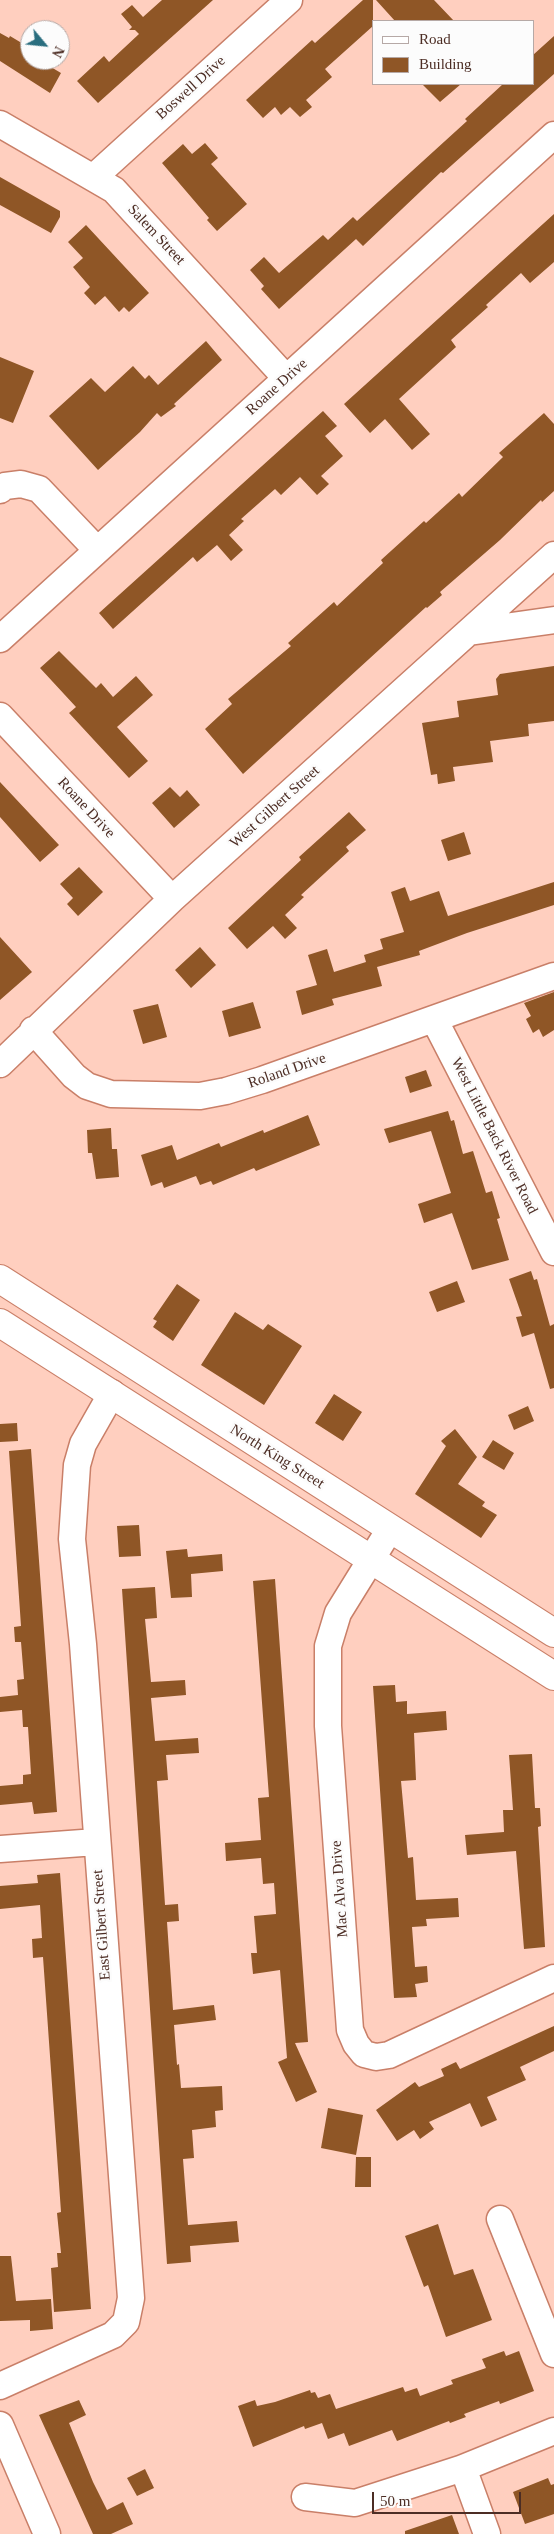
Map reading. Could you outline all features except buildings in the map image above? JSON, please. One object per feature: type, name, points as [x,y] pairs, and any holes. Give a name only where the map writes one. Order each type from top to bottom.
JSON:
[{"type":"main road","name":"North King Street","points":[[0,1279],[554,1634]]},
{"type":"main road","points":[[0,1323],[554,1676]]},
{"type":"street","name":"Boswell Drive","points":[[94,177],[288,0]]},
{"type":"street","name":"Salem Street","points":[[0,124],[114,190],[286,378]]},
{"type":"street","name":"Roane Drive","points":[[0,639],[554,135]]},
{"type":"street","points":[[0,490],[6,486],[21,484],[39,489],[97,550]]},
{"type":"street","name":"West Gilbert Street","points":[[0,1064],[33,1030],[172,899],[554,555]]},
{"type":"street","points":[[469,632],[554,620]]},
{"type":"street","name":"Roane Drive","points":[[0,716],[172,899]]},
{"type":"street","name":"Roland Drive","points":[[33,1030],[70,1072],[87,1086],[111,1094],[175,1097],[226,1091],[434,1020],[554,976]]},
{"type":"street","name":"West Little Back River Road","points":[[434,1020],[554,1252]]},
{"type":"street","name":"East Gilbert Street","points":[[0,2386],[112,2335],[126,2322],[131,2298],[96,1842],[83,1644],[72,1539],[77,1465],[83,1444],[112,1393]]},
{"type":"street","name":"Mac Alva Drive","points":[[390,1529],[348,1594],[335,1622],[328,1646],[328,1726],[350,2030],[356,2044],[364,2054],[376,2057],[389,2055],[554,1978]]},
{"type":"street","points":[[0,1849],[96,1842]]},
{"type":"street","points":[[500,2219],[554,2354]]},
{"type":"street","points":[[0,2425],[47,2534]]},
{"type":"street","points":[[305,2498],[355,2503],[463,2468],[554,2430]]},
{"type":"street","points":[[463,2468],[487,2534]]}]
